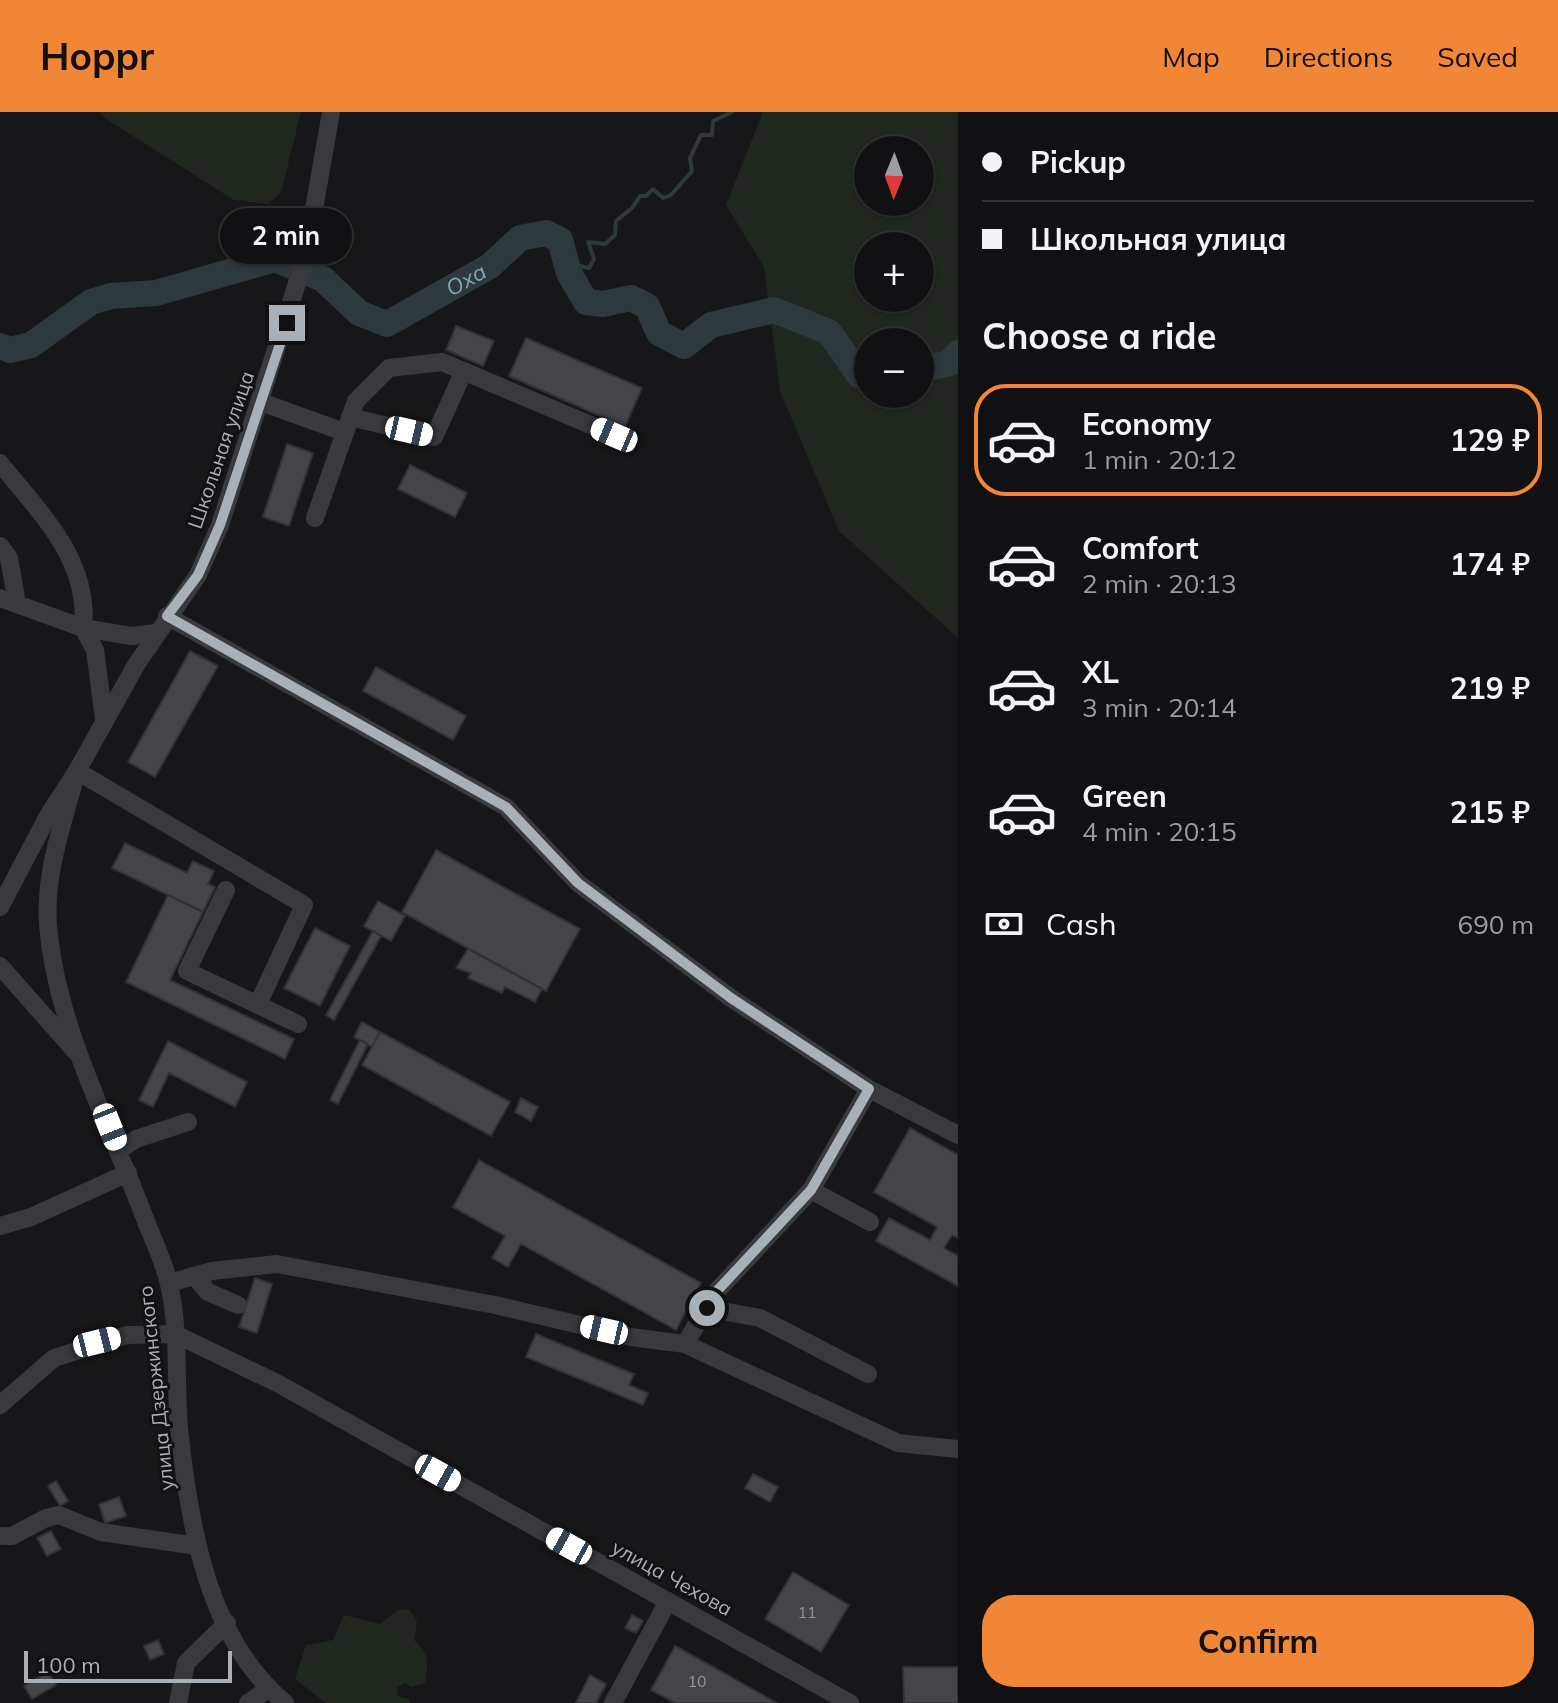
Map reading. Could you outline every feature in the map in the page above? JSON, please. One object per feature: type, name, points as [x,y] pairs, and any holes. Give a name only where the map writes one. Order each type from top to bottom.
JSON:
[{"type":"street","name":"Школьная улица","points":[[77,771],[104,719],[156,633],[198,575],[220,525],[306,255],[331,112]]},
{"type":"street","points":[[315,518],[356,401],[389,368],[442,362],[614,435]]},
{"type":"street","points":[[261,402],[347,425],[434,437],[464,371]]},
{"type":"street","points":[[0,463],[73,558],[83,598],[83,628],[95,650],[104,719]]},
{"type":"street","points":[[0,546],[9,558],[8,600],[83,628],[131,636],[156,633]]},
{"type":"street","points":[[167,616],[506,807],[578,883],[731,998],[869,1089],[958,1135]]},
{"type":"street","points":[[0,907],[48,816],[77,771],[304,905],[258,1004]]},
{"type":"street","name":"улица Дзержинского","points":[[77,771],[58,839],[48,921],[53,967],[82,1058],[169,1283],[175,1334],[179,1428],[197,1546],[243,1657],[268,1689],[285,1703]]},
{"type":"street","points":[[226,890],[187,971],[298,1024]]},
{"type":"street","name":"улица Дзержинского","points":[[2,970],[82,1058]]},
{"type":"street","points":[[685,1344],[716,1292],[811,1190],[869,1089]]},
{"type":"street","points":[[119,1150],[136,1139],[188,1122]]},
{"type":"street","points":[[0,1226],[31,1217],[128,1173]]},
{"type":"street","points":[[811,1190],[870,1222]]},
{"type":"street","points":[[169,1283],[194,1276],[277,1264],[495,1305],[631,1337],[685,1344],[898,1443],[958,1449]]},
{"type":"street","points":[[194,1276],[208,1292],[238,1305]]},
{"type":"street","points":[[707,1308],[760,1318],[868,1374]]},
{"type":"street","points":[[0,1405],[54,1358],[127,1335],[175,1334]]},
{"type":"street","name":"улица Чехова","points":[[175,1334],[277,1383],[850,1703]]},
{"type":"street","points":[[0,1536],[12,1536],[59,1515],[101,1532],[197,1546]]},
{"type":"street","points":[[613,1703],[668,1601]]},
{"type":"street","points":[[178,1703],[186,1663],[227,1623]]},
{"type":"street","points":[[248,1703],[268,1689]]},
{"type":"shaded area","points":[[100,112],[301,112],[281,193],[268,204],[234,200],[103,117]]},
{"type":"shaded area","points":[[763,112],[958,112],[958,638],[839,531],[780,391],[764,267],[726,205]]},
{"type":"shaded area","points":[[409,1609],[417,1621],[414,1640],[423,1650],[427,1664],[425,1683],[412,1687],[405,1683],[397,1687],[398,1696],[409,1699],[410,1703],[326,1703],[295,1679],[306,1645],[333,1640],[344,1615],[380,1624],[398,1610]]},
{"type":"building","points":[[456,326],[494,341],[483,366],[446,350]]},
{"type":"building","points":[[526,338],[642,388],[625,427],[509,376]]},
{"type":"building","points":[[287,444],[313,453],[289,526],[263,517]]},
{"type":"building","points":[[410,465],[467,493],[455,517],[398,489]]},
{"type":"building","points":[[190,651],[218,666],[155,777],[128,762]]},
{"type":"building","points":[[376,667],[466,716],[453,740],[363,691]]},
{"type":"building","points":[[125,843],[187,873],[193,861],[214,871],[208,884],[215,887],[203,912],[112,868]]},
{"type":"building","points":[[436,850],[580,929],[546,991],[402,912]]},
{"type":"building","points":[[168,895],[203,912],[170,980],[294,1039],[285,1059],[126,982]]},
{"type":"building","points":[[378,901],[405,916],[391,941],[364,926]]},
{"type":"building","points":[[315,928],[350,946],[320,1006],[284,988]]},
{"type":"building","points":[[373,931],[381,936],[334,1020],[326,1015]]},
{"type":"building","points":[[468,949],[542,989],[535,1002],[505,987],[502,993],[468,978],[471,973],[456,968]]},
{"type":"building","points":[[362,1022],[380,1032],[372,1047],[354,1037]]},
{"type":"building","points":[[380,1032],[510,1102],[491,1136],[362,1065]]},
{"type":"building","points":[[360,1040],[368,1044],[338,1104],[330,1100]]},
{"type":"building","points":[[168,1041],[247,1082],[235,1107],[169,1073],[153,1107],[139,1100]]},
{"type":"building","points":[[521,1098],[538,1107],[531,1121],[515,1112]]},
{"type":"building","points":[[910,1128],[958,1155],[958,1238],[952,1235],[944,1248],[958,1256],[958,1286],[876,1241],[889,1218],[930,1240],[937,1227],[874,1192]]},
{"type":"building","points":[[479,1160],[701,1283],[676,1330],[521,1244],[508,1267],[492,1258],[505,1236],[453,1207]]},
{"type":"building","points":[[255,1278],[272,1284],[257,1333],[239,1327]]},
{"type":"building","points":[[536,1334],[634,1374],[629,1385],[648,1393],[643,1405],[526,1357]]},
{"type":"building","points":[[753,1474],[778,1487],[770,1502],[745,1488]]},
{"type":"building","points":[[56,1481],[68,1501],[60,1506],[48,1486]]},
{"type":"building","points":[[119,1497],[126,1516],[105,1523],[99,1504]]},
{"type":"building","points":[[51,1531],[61,1549],[47,1556],[37,1538]]},
{"type":"building","points":[[793,1572],[849,1605],[821,1652],[765,1619]]},
{"type":"building","points":[[632,1615],[643,1621],[636,1633],[625,1628]]},
{"type":"building","points":[[158,1640],[164,1654],[150,1660],[144,1646]]},
{"type":"building","points":[[675,1646],[777,1703],[675,1703],[651,1690]]},
{"type":"building","points":[[903,1667],[958,1667],[958,1703],[904,1703]]},
{"type":"building","points":[[48,1672],[56,1685],[32,1699],[24,1686]]},
{"type":"building","points":[[590,1675],[606,1684],[596,1703],[576,1703]]},
{"type":"waterway","points":[[569,273],[580,266],[589,268],[594,259],[588,242],[605,244],[615,235],[616,221],[632,208],[640,196],[646,196],[653,189],[663,198],[671,195],[692,171],[690,158],[701,135],[712,135],[713,121],[732,112]]},
{"type":"waterway","name":"Оха","points":[[0,346],[10,350],[31,345],[91,302],[111,296],[156,293],[275,259],[323,279],[359,313],[387,324],[490,266],[520,238],[546,233],[560,240],[569,273],[586,302],[603,304],[631,298],[647,306],[659,333],[684,346],[711,325],[774,310],[829,332],[854,368]]},
{"type":"waterway","name":"Оха","points":[[934,367],[949,363],[958,353]]},
{"type":"route","points":[[287,323],[220,525],[198,575],[167,616],[506,807],[578,883],[731,998],[869,1089],[811,1190],[716,1292],[707,1308]]}]
